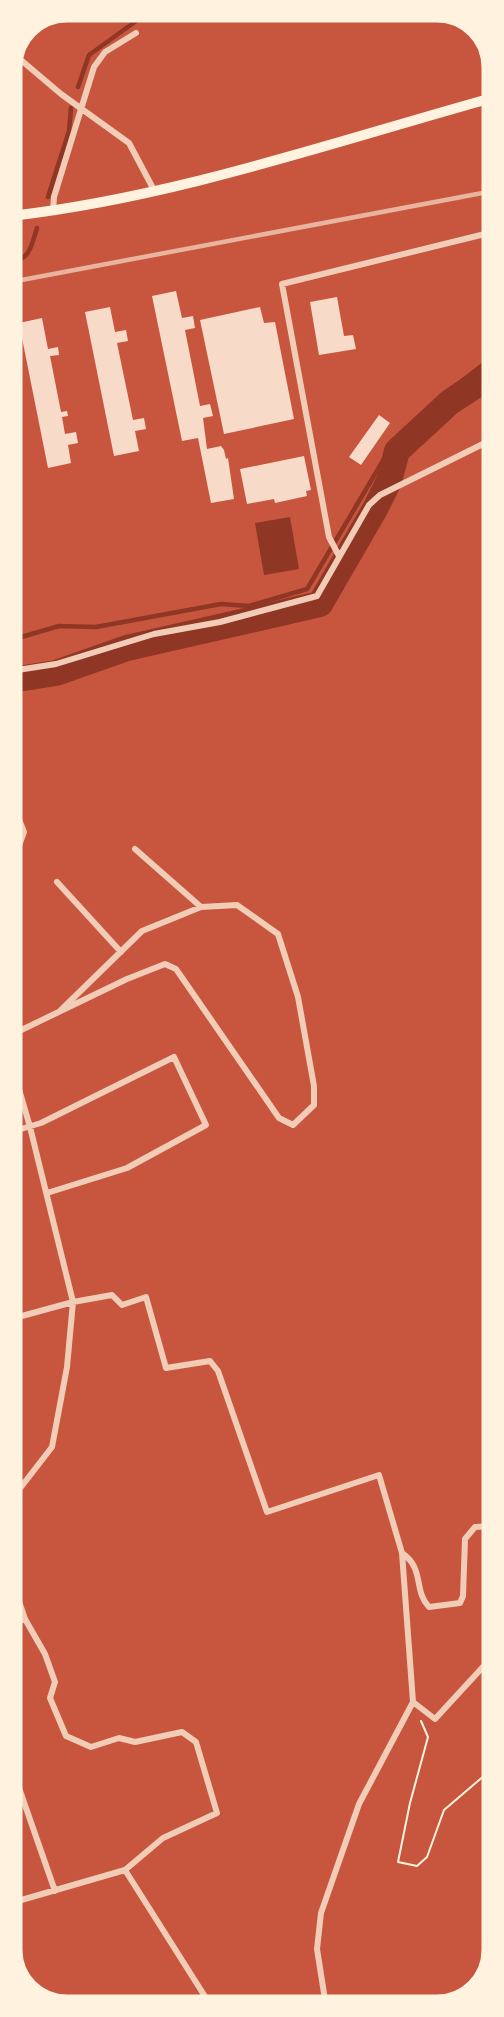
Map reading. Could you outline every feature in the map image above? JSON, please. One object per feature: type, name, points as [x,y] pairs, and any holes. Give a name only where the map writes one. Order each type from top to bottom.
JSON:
[{"type":"main road","points":[[21,215],[53,212],[218,178],[483,101]]},
{"type":"street","points":[[53,212],[54,197],[80,106],[94,67],[105,52],[136,33]]},
{"type":"street","points":[[22,61],[61,94],[129,143],[155,192]]},
{"type":"street","points":[[339,556],[329,537],[282,284],[483,234]]},
{"type":"street","points":[[21,670],[56,664],[154,633],[220,622],[317,596],[369,505],[380,495],[483,444]]},
{"type":"street","points":[[21,825],[24,832],[21,840]]},
{"type":"street","points":[[135,849],[201,907]]},
{"type":"street","points":[[57,882],[121,952]]},
{"type":"street","points":[[21,1030],[165,964],[176,969],[279,1118],[292,1125],[314,1105],[314,1086],[298,997],[278,934],[237,905],[201,907],[142,931],[61,1010]]},
{"type":"street","points":[[21,1129],[30,1127],[174,1057],[206,1125],[127,1168],[47,1193]]},
{"type":"street","points":[[21,1096],[73,1302],[67,1367],[52,1447],[21,1487]]},
{"type":"street","points":[[21,1316],[73,1302],[112,1295],[122,1305],[146,1297],[166,1368],[210,1361],[218,1371],[267,1512],[379,1475],[402,1553],[406,1641],[413,1702],[359,1804],[321,1913],[317,1948],[324,1996]]},
{"type":"street","points":[[402,1553],[411,1559],[418,1571],[423,1601],[429,1607],[455,1606],[460,1603],[463,1596],[465,1539],[476,1527],[483,1527]]},
{"type":"street","points":[[21,1607],[45,1654],[55,1682],[50,1698],[66,1736],[91,1747],[119,1738],[135,1742],[182,1732],[196,1742],[217,1814],[164,1838],[125,1870],[21,1900]]},
{"type":"street","points":[[21,1620],[25,1619]]},
{"type":"street","points":[[413,1702],[435,1719],[483,1667]]},
{"type":"street","points":[[21,1794],[55,1891]]},
{"type":"street","points":[[125,1870],[205,1996]]},
{"type":"path","points":[[413,1702],[428,1737],[410,1803],[398,1862],[417,1866],[427,1857],[444,1810],[483,1777]]},
{"type":"shaded area","points":[[290,517],[299,569],[264,575],[255,523]]},
{"type":"building","points":[[176,291],[182,318],[193,316],[195,328],[185,330],[200,406],[210,404],[213,416],[203,418],[207,449],[221,446],[224,450],[226,459],[228,458],[234,499],[211,503],[198,438],[182,441],[152,296]]},
{"type":"building","points":[[337,297],[344,336],[353,335],[356,349],[319,355],[310,302]]},
{"type":"building","points":[[110,307],[115,332],[126,330],[128,341],[117,343],[133,420],[144,418],[146,429],[135,431],[139,451],[114,456],[85,312]]},
{"type":"building","points":[[260,307],[264,323],[275,322],[294,419],[224,434],[200,320]]},
{"type":"building","points":[[42,318],[48,349],[58,347],[59,355],[50,356],[61,412],[67,411],[68,416],[62,417],[65,434],[76,432],[78,443],[68,445],[71,463],[48,468],[21,333],[21,323]]},
{"type":"building","points":[[379,415],[390,423],[361,465],[349,457]]},
{"type":"building","points":[[304,456],[311,490],[306,491],[307,496],[275,503],[274,499],[247,504],[240,469]]},
{"type":"waterway","points":[[78,87],[89,55],[136,21]]},
{"type":"waterway","points":[[48,197],[69,131],[71,108]]},
{"type":"waterway","points":[[21,258],[32,245],[37,228]]},
{"type":"waterway","points":[[21,637],[59,626],[96,627],[221,604],[249,606],[307,589],[397,437],[441,397],[483,365]]},
{"type":"waterway","points":[[21,678],[56,673],[127,648],[320,604],[375,509],[389,481],[397,451],[450,402],[483,381]]},
{"type":"railway","points":[[21,280],[483,193]]}]
